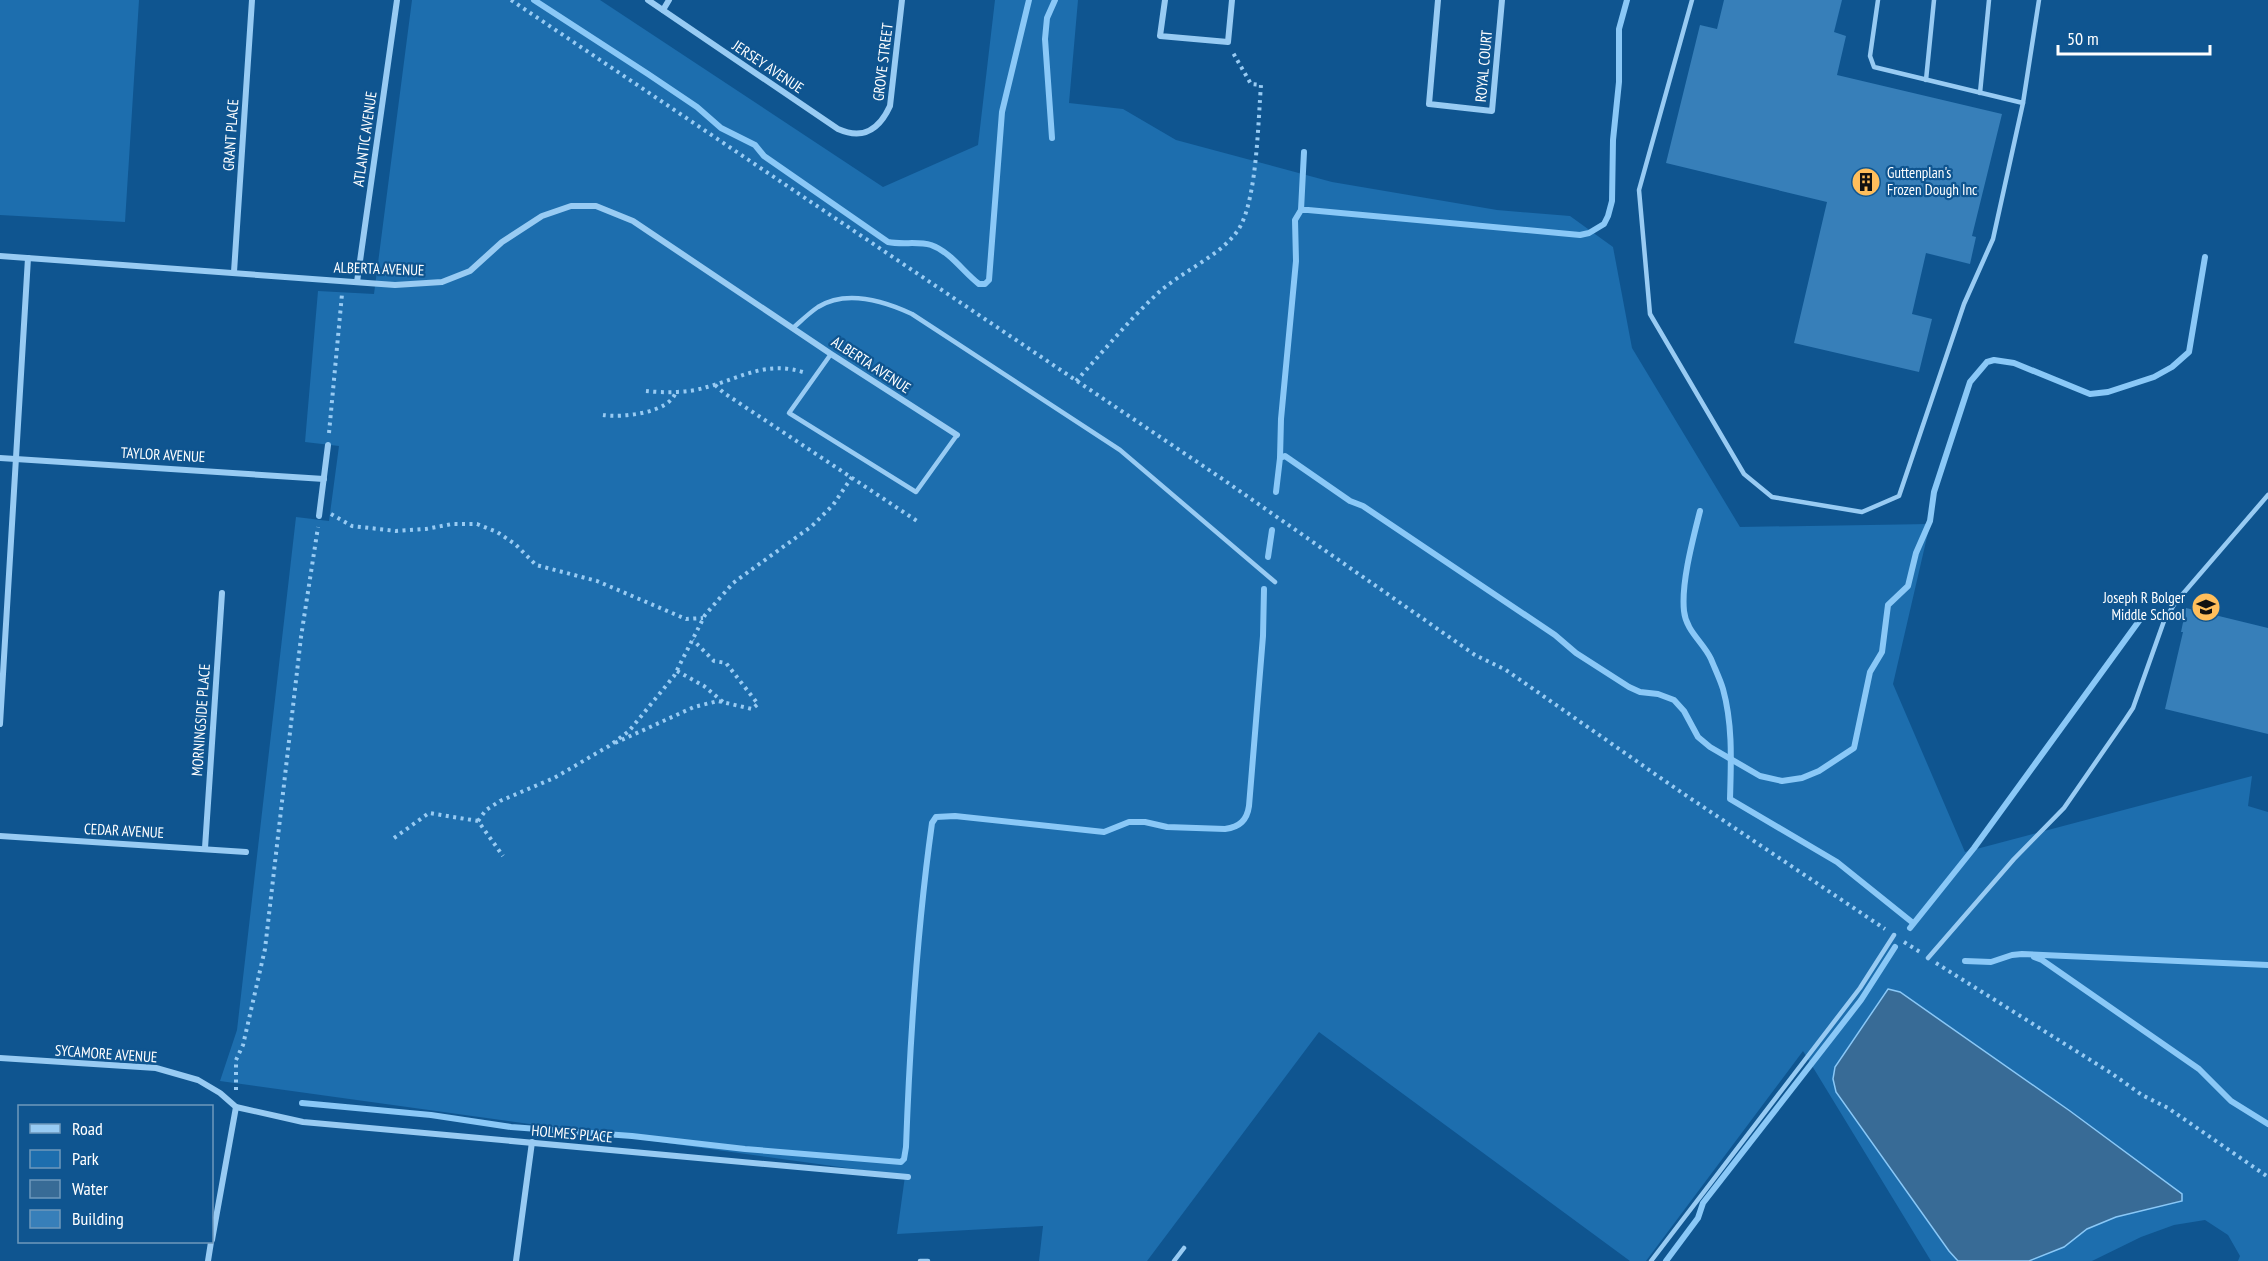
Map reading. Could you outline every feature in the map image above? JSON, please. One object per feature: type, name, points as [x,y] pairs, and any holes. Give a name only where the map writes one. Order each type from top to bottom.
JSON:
[{"type":"street","name":"GRANT PLACE","points":[[234,272],[252,0]]},
{"type":"street","name":"ATLANTIC AVENUE","points":[[357,282],[397,0]]},
{"type":"street","name":"JERSEY AVENUE","points":[[648,0],[838,129],[850,134],[863,134],[878,124]]},
{"type":"street","points":[[663,10],[669,0]]},
{"type":"street","name":"GROVE STREET","points":[[878,124],[886,115],[892,100],[902,0]]},
{"type":"street","points":[[1164,0],[1160,36],[1228,42],[1232,0]]},
{"type":"street","name":"ROYAL COURT","points":[[1438,0],[1429,104],[1492,111],[1502,0]]},
{"type":"street","name":"ALBERTA AVENUE","points":[[0,256],[395,285],[442,282],[470,271],[502,242],[542,216],[571,206],[596,206],[633,220],[831,354],[957,435]]},
{"type":"street","points":[[0,724],[28,258]]},
{"type":"street","points":[[319,516],[328,446]]},
{"type":"street","name":"TAYLOR AVENUE","points":[[0,458],[324,478]]},
{"type":"street","name":"MORNINGSIDE PLACE","points":[[205,848],[222,594]]},
{"type":"street","name":"CEDAR AVENUE","points":[[0,836],[246,852]]},
{"type":"street","name":"SYCAMORE AVENUE","points":[[0,1058],[156,1068],[198,1080],[220,1093],[236,1107]]},
{"type":"street","points":[[213,1230],[236,1107]]},
{"type":"street","name":"HOLMES PLACE","points":[[236,1107],[303,1122],[908,1177]]},
{"type":"street","points":[[516,1261],[532,1142]]},
{"type":"street","points":[[208,1261],[211,1243]]},
{"type":"lane","points":[[1692,0],[1639,190],[1650,314],[1744,474],[1772,496],[1862,512],[1899,496],[1964,304],[1993,239],[2023,103],[2039,0]]},
{"type":"lane","points":[[1878,0],[1870,56],[1874,67],[2023,103]]},
{"type":"lane","points":[[1926,80],[1934,0]]},
{"type":"lane","points":[[1980,93],[1989,0]]},
{"type":"lane","points":[[793,328],[817,308],[826,303],[847,298],[874,300],[912,314],[1120,450],[1275,582]]},
{"type":"lane","points":[[831,354],[789,413],[916,492],[957,435]]},
{"type":"lane","points":[[1928,958],[2014,859],[2064,808],[2133,708],[2164,621],[2175,603],[2268,495]]},
{"type":"lane","points":[[1651,1261],[1860,988],[1894,935]]},
{"type":"lane","points":[[1174,1261],[1184,1248]]},
{"type":"lane","points":[[920,1261],[928,1261]]},
{"type":"path","points":[[511,0],[1221,478],[1475,655],[1506,670],[1675,788],[1928,958],[2111,1073],[2142,1095],[2168,1108],[2268,1178]]},
{"type":"path","points":[[1076,381],[1158,292],[1221,247],[1236,234],[1242,222],[1251,190],[1261,86],[1251,84],[1228,42]]},
{"type":"path","points":[[328,446],[343,281]]},
{"type":"path","points":[[646,391],[704,388],[752,371],[774,367],[790,367],[815,376]]},
{"type":"path","points":[[715,385],[920,523]]},
{"type":"path","points":[[603,415],[616,417],[644,413],[668,402],[675,397],[676,391]]},
{"type":"path","points":[[609,746],[628,731],[677,671],[704,618],[733,583],[812,526],[826,512],[852,477]]},
{"type":"path","points":[[320,508],[352,526],[363,528],[396,531],[452,524],[477,524],[497,532],[515,544],[536,565],[597,581],[686,619],[704,618]]},
{"type":"path","points":[[230,1101],[237,1088],[236,1060],[243,1045],[265,949],[301,638],[319,516]]},
{"type":"path","points":[[478,821],[486,810],[500,801],[554,778],[609,746],[694,707],[718,701],[752,709],[758,704],[726,663],[714,661],[693,640]]},
{"type":"path","points":[[677,671],[704,686],[724,703]]},
{"type":"path","points":[[394,838],[429,813],[478,821],[502,856]]},
{"type":"green space","points":[[0,0],[139,0],[125,222],[0,215]]},
{"type":"green space","points":[[412,0],[600,0],[883,187],[978,145],[995,0],[1078,0],[1069,103],[1123,109],[1176,140],[1332,182],[1497,210],[1570,216],[1613,247],[1632,348],[1740,527],[1930,524],[1893,684],[1965,852],[2252,776],[2248,806],[2268,812],[2268,1261],[2238,1261],[2240,1256],[2228,1235],[2205,1220],[2174,1225],[2141,1237],[2092,1261],[1931,1261],[1803,1051],[1646,1261],[1630,1261],[1319,1032],[1147,1261],[1039,1261],[1043,1226],[897,1234],[905,1176],[220,1081],[237,1030],[296,517],[329,521],[339,446],[305,442],[318,291],[374,294]]},
{"type":"water","points":[[1888,989],[1900,992],[2070,1111],[2182,1194],[2182,1201],[2116,1217],[2087,1229],[2064,1247],[2029,1261],[1958,1261],[1836,1092],[1833,1079],[1835,1067]]},
{"type":"building","name":"Guttenplan's Frozen Dough Inc","points":[[1724,0],[1842,0],[1834,32],[1846,36],[1837,75],[2002,114],[1972,236],[1976,237],[1970,264],[1926,253],[1912,314],[1932,319],[1919,372],[1794,343],[1827,202],[1666,163],[1700,25],[1717,29]]},
{"type":"building","name":"Joseph R Bolger Middle School","points":[[2186,608],[2268,628],[2268,734],[2165,709],[2183,632],[2181,632]]},
{"type":"waterway","points":[[534,0],[697,107],[721,128],[755,145],[764,156],[888,242],[926,244],[938,248],[951,257],[979,284],[985,284],[989,280],[1002,112],[1029,0]]},
{"type":"waterway","points":[[1052,138],[1045,39],[1047,18],[1055,0]]},
{"type":"waterway","points":[[1280,458],[1281,419],[1296,261],[1295,220],[1301,210],[1580,235],[1589,233],[1604,224],[1612,201],[1613,140],[1619,82],[1619,29],[1627,0]]},
{"type":"waterway","points":[[1301,210],[1304,152]]},
{"type":"waterway","points":[[1276,492],[1280,458],[1285,456],[1350,501],[1363,506],[1629,687],[1674,700],[1684,711],[1698,737],[1710,747],[1760,776],[1782,781],[1802,778],[1819,771],[1854,748],[1870,672],[1882,652],[1888,605],[1908,586],[1916,553],[1930,521],[1934,492],[1970,382],[1987,362],[1994,360],[2014,363],[2090,394],[2108,392],[2154,377],[2172,367],[2189,352],[2205,257]]},
{"type":"waterway","points":[[1700,511],[1686,574],[1684,611],[1688,625],[1708,653],[1723,689],[1730,730],[1730,799],[1837,862],[1913,923]]},
{"type":"waterway","points":[[1268,557],[1272,530]]},
{"type":"waterway","points":[[302,1103],[431,1115],[511,1127],[632,1136],[745,1149],[901,1162],[904,1159],[906,1147],[915,984],[932,823],[936,817],[955,816],[1104,832],[1129,822],[1145,822],[1167,827],[1225,829],[1239,825],[1247,815],[1249,806],[1263,636],[1264,589]]},
{"type":"waterway","points":[[1910,928],[1974,848],[2139,621]]},
{"type":"waterway","points":[[1666,1261],[1698,1218],[1703,1203],[1861,1000],[1895,947]]},
{"type":"waterway","points":[[1965,961],[1991,962],[2022,954],[2268,965]]},
{"type":"waterway","points":[[2034,957],[2042,960],[2199,1069],[2231,1101],[2268,1124]]},
{"type":"place","name":"Guttenplan's Frozen Dough Inc","points":[[1866,182]]},
{"type":"place","name":"Joseph R Bolger Middle School","points":[[2206,607]]}]
